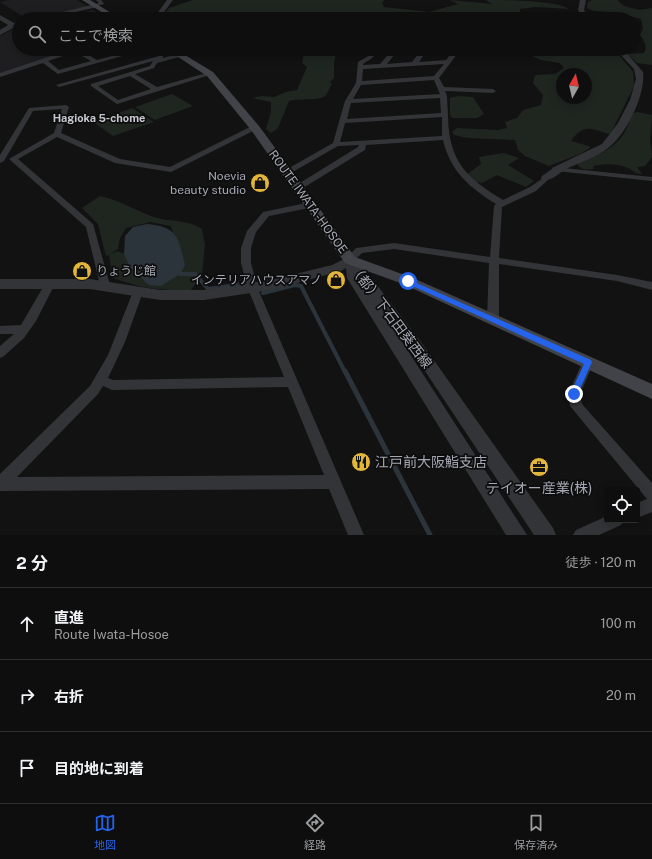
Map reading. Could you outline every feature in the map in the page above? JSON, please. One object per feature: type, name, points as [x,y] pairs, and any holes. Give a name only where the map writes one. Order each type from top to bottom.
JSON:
[{"type":"main road","points":[[85,0],[97,3],[109,12]]},
{"type":"main road","name":"ROUTE IWATA-HOSOE","points":[[181,56],[210,74],[255,128],[350,260],[408,281],[652,392]]},
{"type":"street","points":[[161,12],[170,0]]},
{"type":"street","points":[[581,0],[582,12]]},
{"type":"street","points":[[63,12],[97,3]]},
{"type":"street","points":[[0,17],[12,22]]},
{"type":"street","points":[[0,33],[12,26]]},
{"type":"street","points":[[0,75],[55,56]]},
{"type":"street","points":[[88,56],[95,61]]},
{"type":"street","points":[[43,60],[58,72],[115,56]]},
{"type":"street","points":[[59,85],[161,56]]},
{"type":"street","points":[[167,56],[155,62],[152,68],[93,85],[117,102],[155,89],[210,74]]},
{"type":"street","points":[[336,144],[348,101],[359,83],[361,62],[371,56]]},
{"type":"street","points":[[382,66],[390,56]]},
{"type":"street","points":[[414,64],[420,56]]},
{"type":"street","points":[[436,78],[452,56]]},
{"type":"street","points":[[493,319],[495,234],[498,206],[530,190],[556,169],[589,155],[607,145],[616,134],[638,91],[640,79],[638,72],[625,56]]},
{"type":"street","points":[[360,67],[447,62]]},
{"type":"street","points":[[131,74],[155,89]]},
{"type":"street","points":[[359,83],[436,78]]},
{"type":"street","points":[[436,78],[443,92],[446,138],[454,164],[469,182],[501,204]]},
{"type":"street","points":[[348,101],[443,92],[493,91]]},
{"type":"street","points":[[0,161],[31,109],[66,107],[57,134],[13,159],[0,164]]},
{"type":"street","points":[[343,121],[445,115]]},
{"type":"street","points":[[57,134],[118,161],[171,170],[255,128]]},
{"type":"street","points":[[286,172],[336,144],[446,138]]},
{"type":"street","points":[[298,188],[362,148],[363,143]]},
{"type":"street","points":[[13,159],[90,226],[105,285]]},
{"type":"street","points":[[556,169],[652,179]]},
{"type":"street","points":[[311,205],[266,214],[252,231],[246,248],[246,263],[253,289],[356,535]]},
{"type":"street","points":[[0,284],[105,285],[138,292],[190,296],[253,289],[336,268],[350,260],[359,250],[388,246],[495,260],[652,286]]},
{"type":"street","name":"（都）下石田葵西線","points":[[350,260],[354,278],[517,535]]},
{"type":"street","name":"（都）下石田葵西線","points":[[350,260],[416,346],[546,535]]},
{"type":"street","points":[[0,353],[20,335],[50,284]]},
{"type":"street","points":[[0,484],[94,390],[107,371],[120,342],[138,292]]},
{"type":"street","points":[[0,330],[24,329]]},
{"type":"street","points":[[588,362],[574,394],[576,406],[652,494]]},
{"type":"street","points":[[101,380],[112,385],[292,382]]},
{"type":"street","points":[[0,484],[334,482]]},
{"type":"street","points":[[640,510],[652,504]]},
{"type":"street","points":[[581,535],[609,523]]},
{"type":"shaded area","points":[[9,0],[77,0],[89,7],[67,12],[16,12],[0,2]]},
{"type":"shaded area","points":[[193,0],[384,0],[382,3],[384,7],[429,12],[166,12],[169,8]]},
{"type":"shaded area","points":[[450,0],[492,4],[486,0],[529,1],[563,6],[569,9],[535,7],[520,9],[520,12],[429,12],[458,4]]},
{"type":"shaded area","points":[[592,0],[617,0],[624,6],[639,10],[652,8],[652,65],[637,63],[629,56],[640,56],[640,53],[644,53],[646,48],[640,35],[643,28],[640,19],[640,12],[594,11],[587,8],[588,2]]},
{"type":"shaded area","points":[[93,10],[96,12],[84,12]]},
{"type":"shaded area","points":[[12,30],[12,56],[54,56],[0,74],[0,36]]},
{"type":"shaded area","points":[[304,56],[336,56],[334,78],[330,82],[332,84],[325,96],[322,98],[289,101],[278,128],[271,133],[266,129],[271,112],[271,102],[252,98],[262,96],[274,97],[286,92],[297,90],[307,67],[302,63]]},
{"type":"shaded area","points":[[532,56],[620,56],[633,72],[634,86],[611,133],[608,134],[587,129],[579,132],[571,141],[589,146],[590,148],[580,154],[549,166],[525,156],[518,150],[515,140],[468,138],[454,135],[452,132],[457,128],[498,130],[507,128],[505,122],[517,118],[523,110],[541,105],[543,95],[533,83],[535,75],[556,73],[556,104],[592,104],[592,68],[564,68],[560,63],[541,60]]},
{"type":"shaded area","points":[[172,94],[193,106],[155,120],[135,107]]},
{"type":"shaded area","points":[[458,96],[473,97],[484,114],[477,118],[452,118],[450,115],[450,98]]},
{"type":"shaded area","points":[[132,108],[154,122],[113,136],[93,122]]},
{"type":"shaded area","points":[[638,112],[652,115],[650,141],[652,157],[645,166],[637,167],[642,174],[635,173],[624,166],[606,164],[593,166],[594,169],[584,169],[578,166],[577,164],[604,152],[616,143],[626,130],[633,113]]},
{"type":"shaded area","points":[[503,153],[519,158],[508,165],[534,181],[526,187],[497,175],[482,183],[473,181],[466,175],[481,164],[479,157]]},
{"type":"shaded area","points":[[100,196],[153,217],[197,226],[202,229],[205,245],[202,275],[191,290],[151,288],[113,278],[109,255],[106,256],[98,224],[82,208]],"holes":[[[150,222],[171,226],[177,249],[128,256],[118,251],[110,254],[118,249],[120,238],[126,228]]]},
{"type":"shaded area","points":[[147,224],[165,228],[175,235],[185,265],[180,274],[161,286],[149,285],[130,267],[124,254],[125,236],[133,227]]},
{"type":"waterway","points":[[180,274],[195,274],[208,289],[242,284]]},
{"type":"waterway","points":[[263,293],[295,285],[301,286],[345,372]]},
{"type":"waterway","points":[[345,371],[430,535]]},
{"type":"place","name":"Noevia beauty studio","points":[[260,183]]},
{"type":"place","name":"りょうじ館","points":[[82,271]]},
{"type":"place","name":"インテリアハウスアマノ","points":[[336,280]]},
{"type":"place","name":"江戸前大阪鮨支店","points":[[361,462]]},
{"type":"place","name":"テイオー産業(株)","points":[[539,467]]},
{"type":"district","name":"Hagioka 5-chome","points":[[99,118]]},
{"type":"route","points":[[408,281],[588,362],[574,394]]}]
